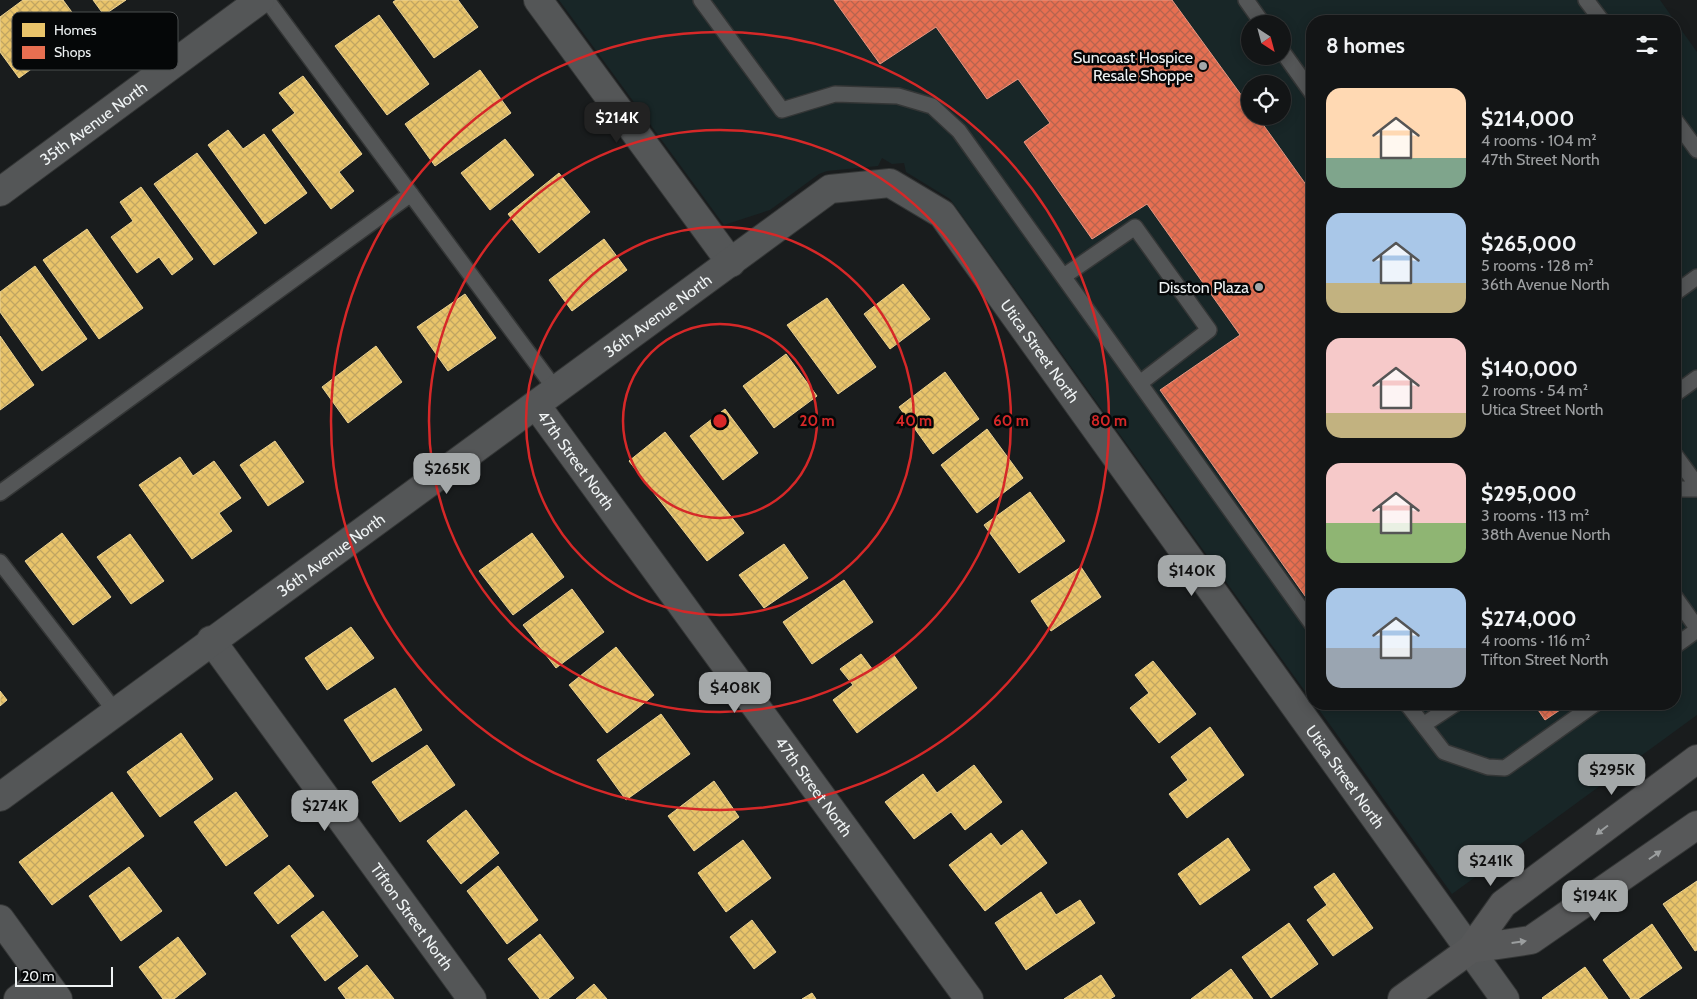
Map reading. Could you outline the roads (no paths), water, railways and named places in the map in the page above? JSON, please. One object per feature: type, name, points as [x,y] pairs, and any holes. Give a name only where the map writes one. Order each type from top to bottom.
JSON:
[{"type":"main road","points":[[1402,999],[1471,949],[1503,904],[1697,759]]},
{"type":"main road","points":[[1471,949],[1531,940],[1697,825]]},
{"type":"street","name":"35th Avenue North","points":[[178,61],[260,0]]},
{"type":"street","points":[[538,0],[731,264]]},
{"type":"street","name":"35th Avenue North","points":[[0,192],[165,70]]},
{"type":"street","name":"36th Avenue North","points":[[0,796],[211,640],[731,264],[830,189],[890,183]]},
{"type":"street","name":"Utica Street North","points":[[890,183],[942,214],[1471,949],[1505,999]]},
{"type":"street","name":"47th Street North","points":[[546,397],[969,999]]},
{"type":"street","name":"Tifton Street North","points":[[211,640],[472,999]]},
{"type":"street","points":[[0,919],[51,989],[18,999]]},
{"type":"lane","points":[[267,0],[411,194],[546,397]]},
{"type":"lane","points":[[701,0],[782,110],[835,94],[898,96],[932,106],[959,131],[1306,616]]},
{"type":"lane","points":[[1246,0],[1257,15]]},
{"type":"lane","points":[[1586,0],[1597,15]]},
{"type":"lane","points":[[1291,64],[1306,85]]},
{"type":"lane","points":[[1681,128],[1697,150]]},
{"type":"lane","points":[[0,493],[411,194]]},
{"type":"lane","points":[[1064,276],[1134,227],[1210,330],[1140,382]]},
{"type":"lane","points":[[1681,289],[1697,278]]},
{"type":"lane","points":[[1681,390],[1697,378]]},
{"type":"lane","points":[[1681,463],[1697,485]]},
{"type":"lane","points":[[1681,489],[1697,490]]},
{"type":"lane","points":[[0,562],[115,711]]},
{"type":"lane","points":[[1681,606],[1697,629],[1681,641]]},
{"type":"lane","points":[[1412,710],[1444,752],[1488,767],[1506,768],[1587,710]]},
{"type":"lane","points":[[1424,725],[1446,710]]},
{"type":"place","name":"Suncoast Hospice Resale Shoppe","points":[[1203,66]]},
{"type":"place","name":"Disston Plaza","points":[[1259,287]]}]
